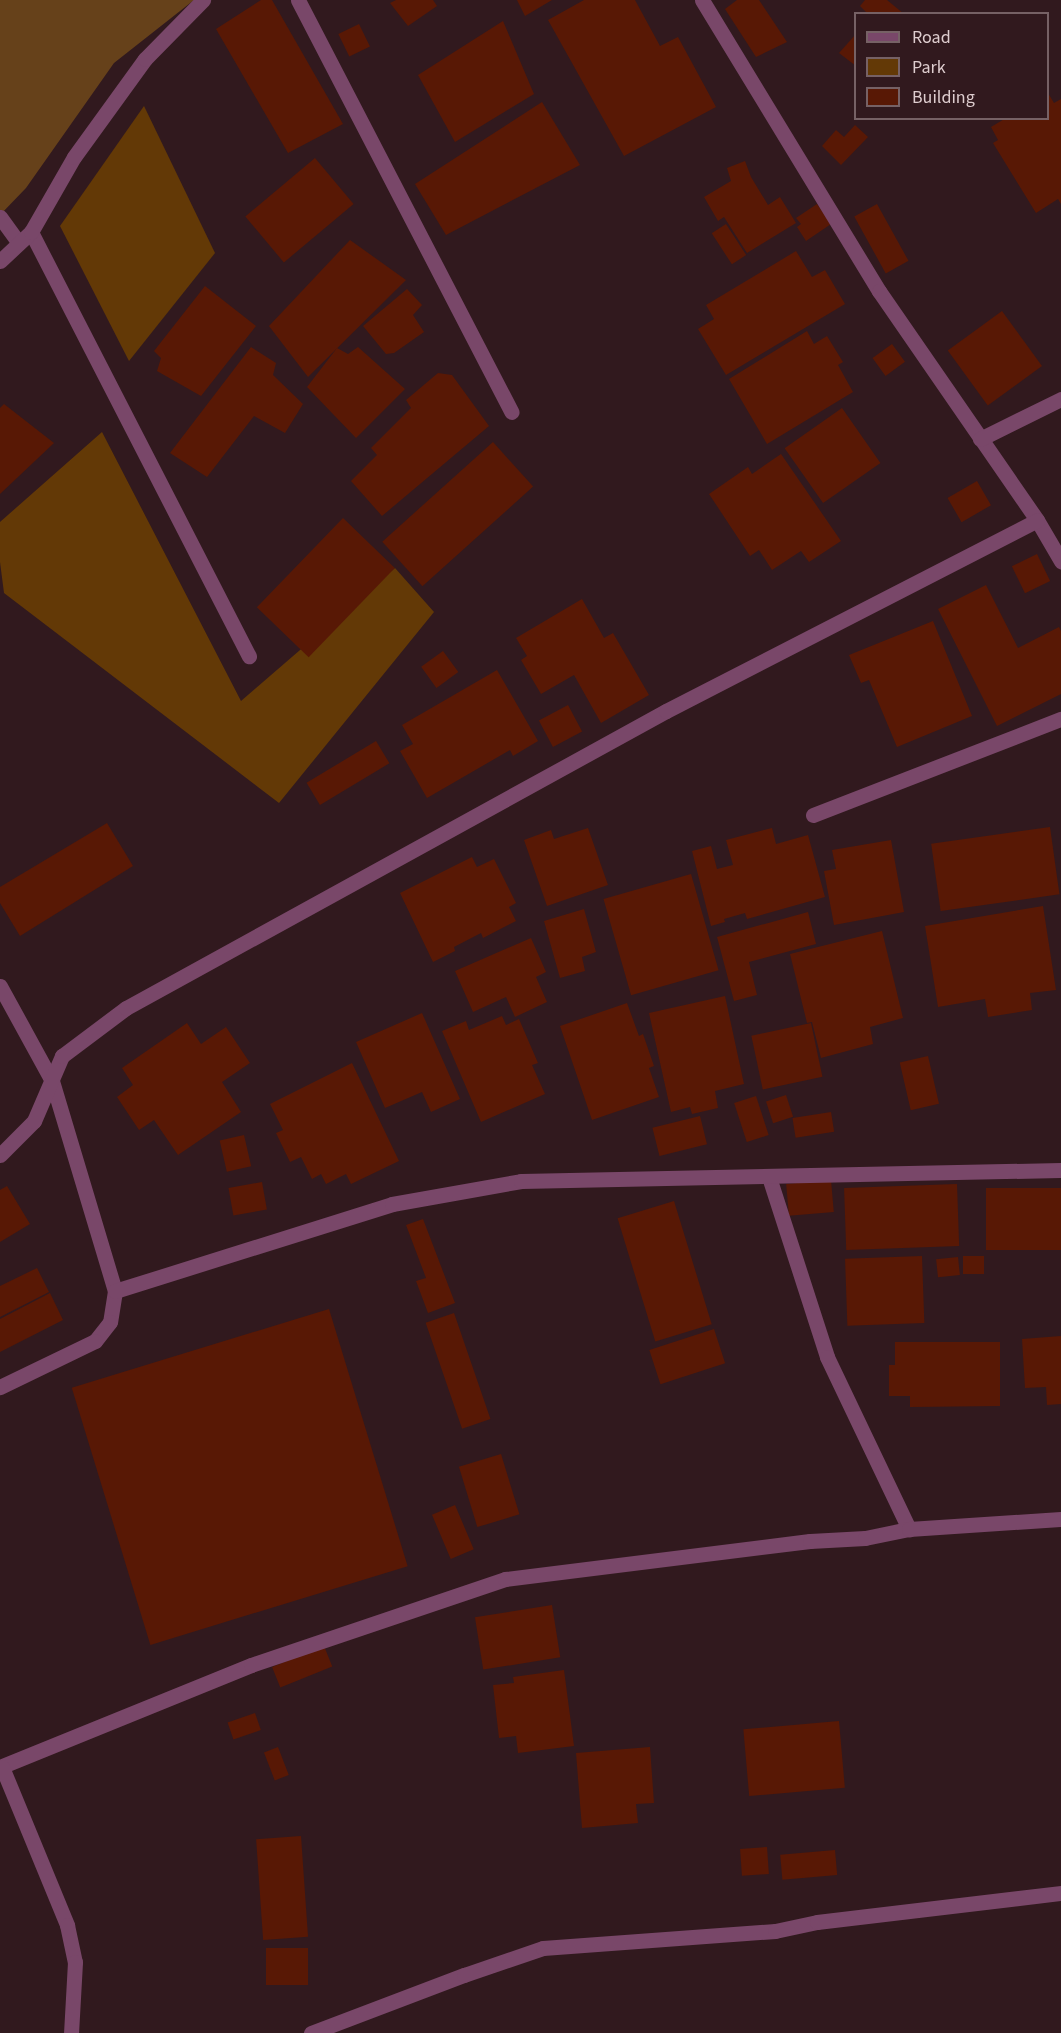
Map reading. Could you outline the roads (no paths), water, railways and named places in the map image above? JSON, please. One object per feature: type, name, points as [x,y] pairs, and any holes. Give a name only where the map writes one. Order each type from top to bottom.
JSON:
[{"type":"street","points":[[0,261],[31,232],[74,157],[139,68],[204,0]]},
{"type":"street","points":[[298,0],[512,412]]},
{"type":"street","points":[[702,0],[879,291],[1037,520],[1061,561]]},
{"type":"street","points":[[0,217],[19,243]]},
{"type":"street","points":[[31,232],[249,656]]},
{"type":"street","points":[[980,439],[1061,399]]},
{"type":"street","points":[[0,1155],[34,1121],[62,1056],[126,1008],[666,711],[1037,520]]},
{"type":"street","points":[[813,815],[1061,719]]},
{"type":"street","points":[[0,986],[52,1081],[115,1291],[110,1322],[95,1341],[0,1387]]},
{"type":"street","points":[[115,1291],[392,1204],[521,1181],[1061,1170]]},
{"type":"street","points":[[769,1177],[827,1358],[909,1529]]},
{"type":"street","points":[[71,2033],[75,1962],[67,1925],[1,1767],[251,1665],[505,1579],[810,1541],[865,1538],[909,1529],[1061,1519]]},
{"type":"street","points":[[311,2033],[464,1975],[543,1948],[775,1931],[817,1922],[1061,1893]]}]
